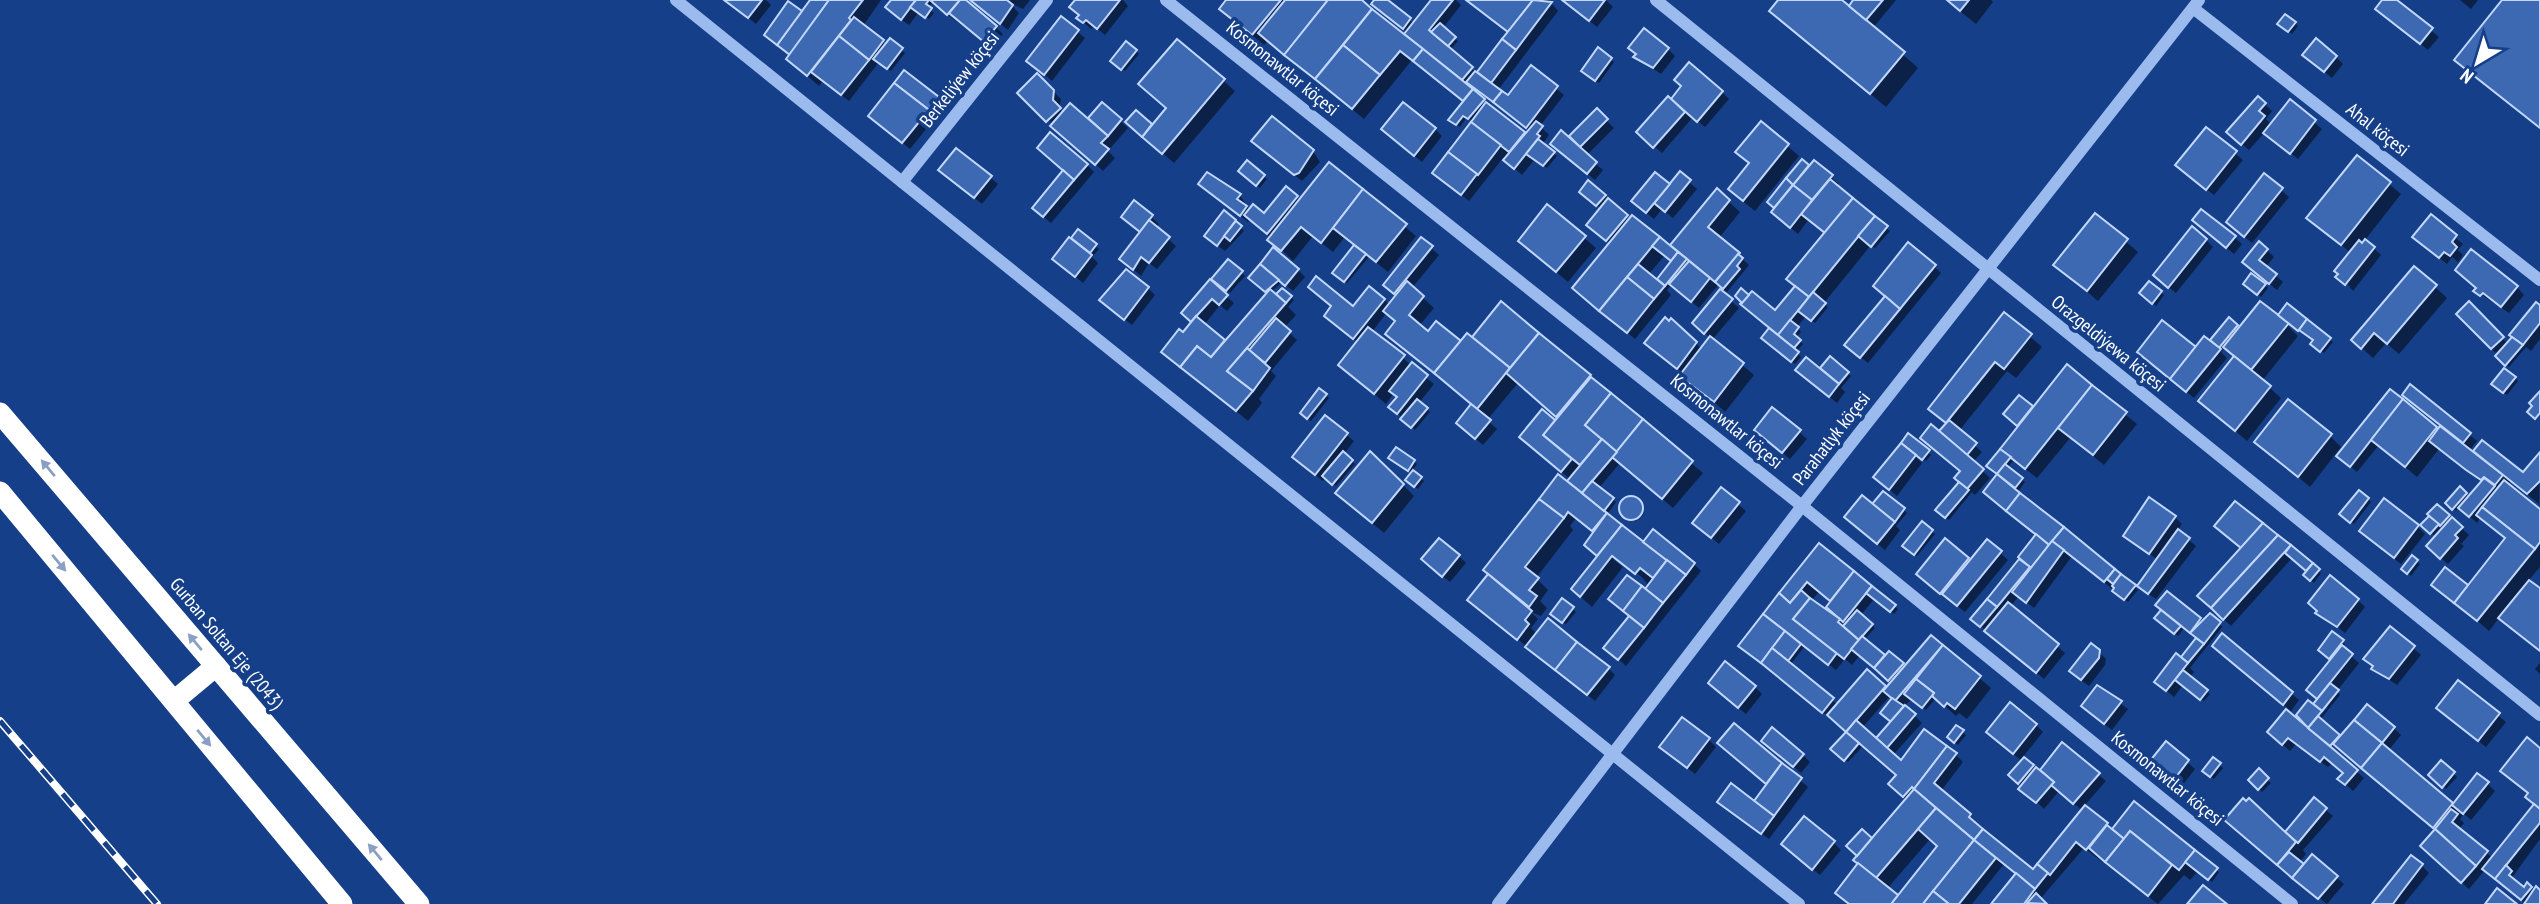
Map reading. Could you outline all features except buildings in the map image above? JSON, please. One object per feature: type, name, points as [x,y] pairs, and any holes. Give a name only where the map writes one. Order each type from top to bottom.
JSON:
[{"type":"highway","name":"Gurban Soltan Eje (2043)","points":[[0,413],[419,904]]},
{"type":"highway","points":[[0,492],[342,904]]},
{"type":"highway","points":[[174,701],[216,666]]},
{"type":"street","points":[[676,0],[1799,904]]},
{"type":"street","name":"Berkeliýew köçesi","points":[[902,182],[1047,0]]},
{"type":"street","name":"Kosmonawtlar köçesi","points":[[1166,0],[1802,506],[2292,904]]},
{"type":"street","name":"Orazgeldiýewa köçesi","points":[[1656,0],[2540,715]]},
{"type":"street","name":"Parahatlyk köçesi","points":[[1498,904],[1802,506],[2196,4]]},
{"type":"street","name":"Ahal köçesi","points":[[2196,4],[2540,280]]},
{"type":"railway","points":[[0,721],[157,904]]}]
